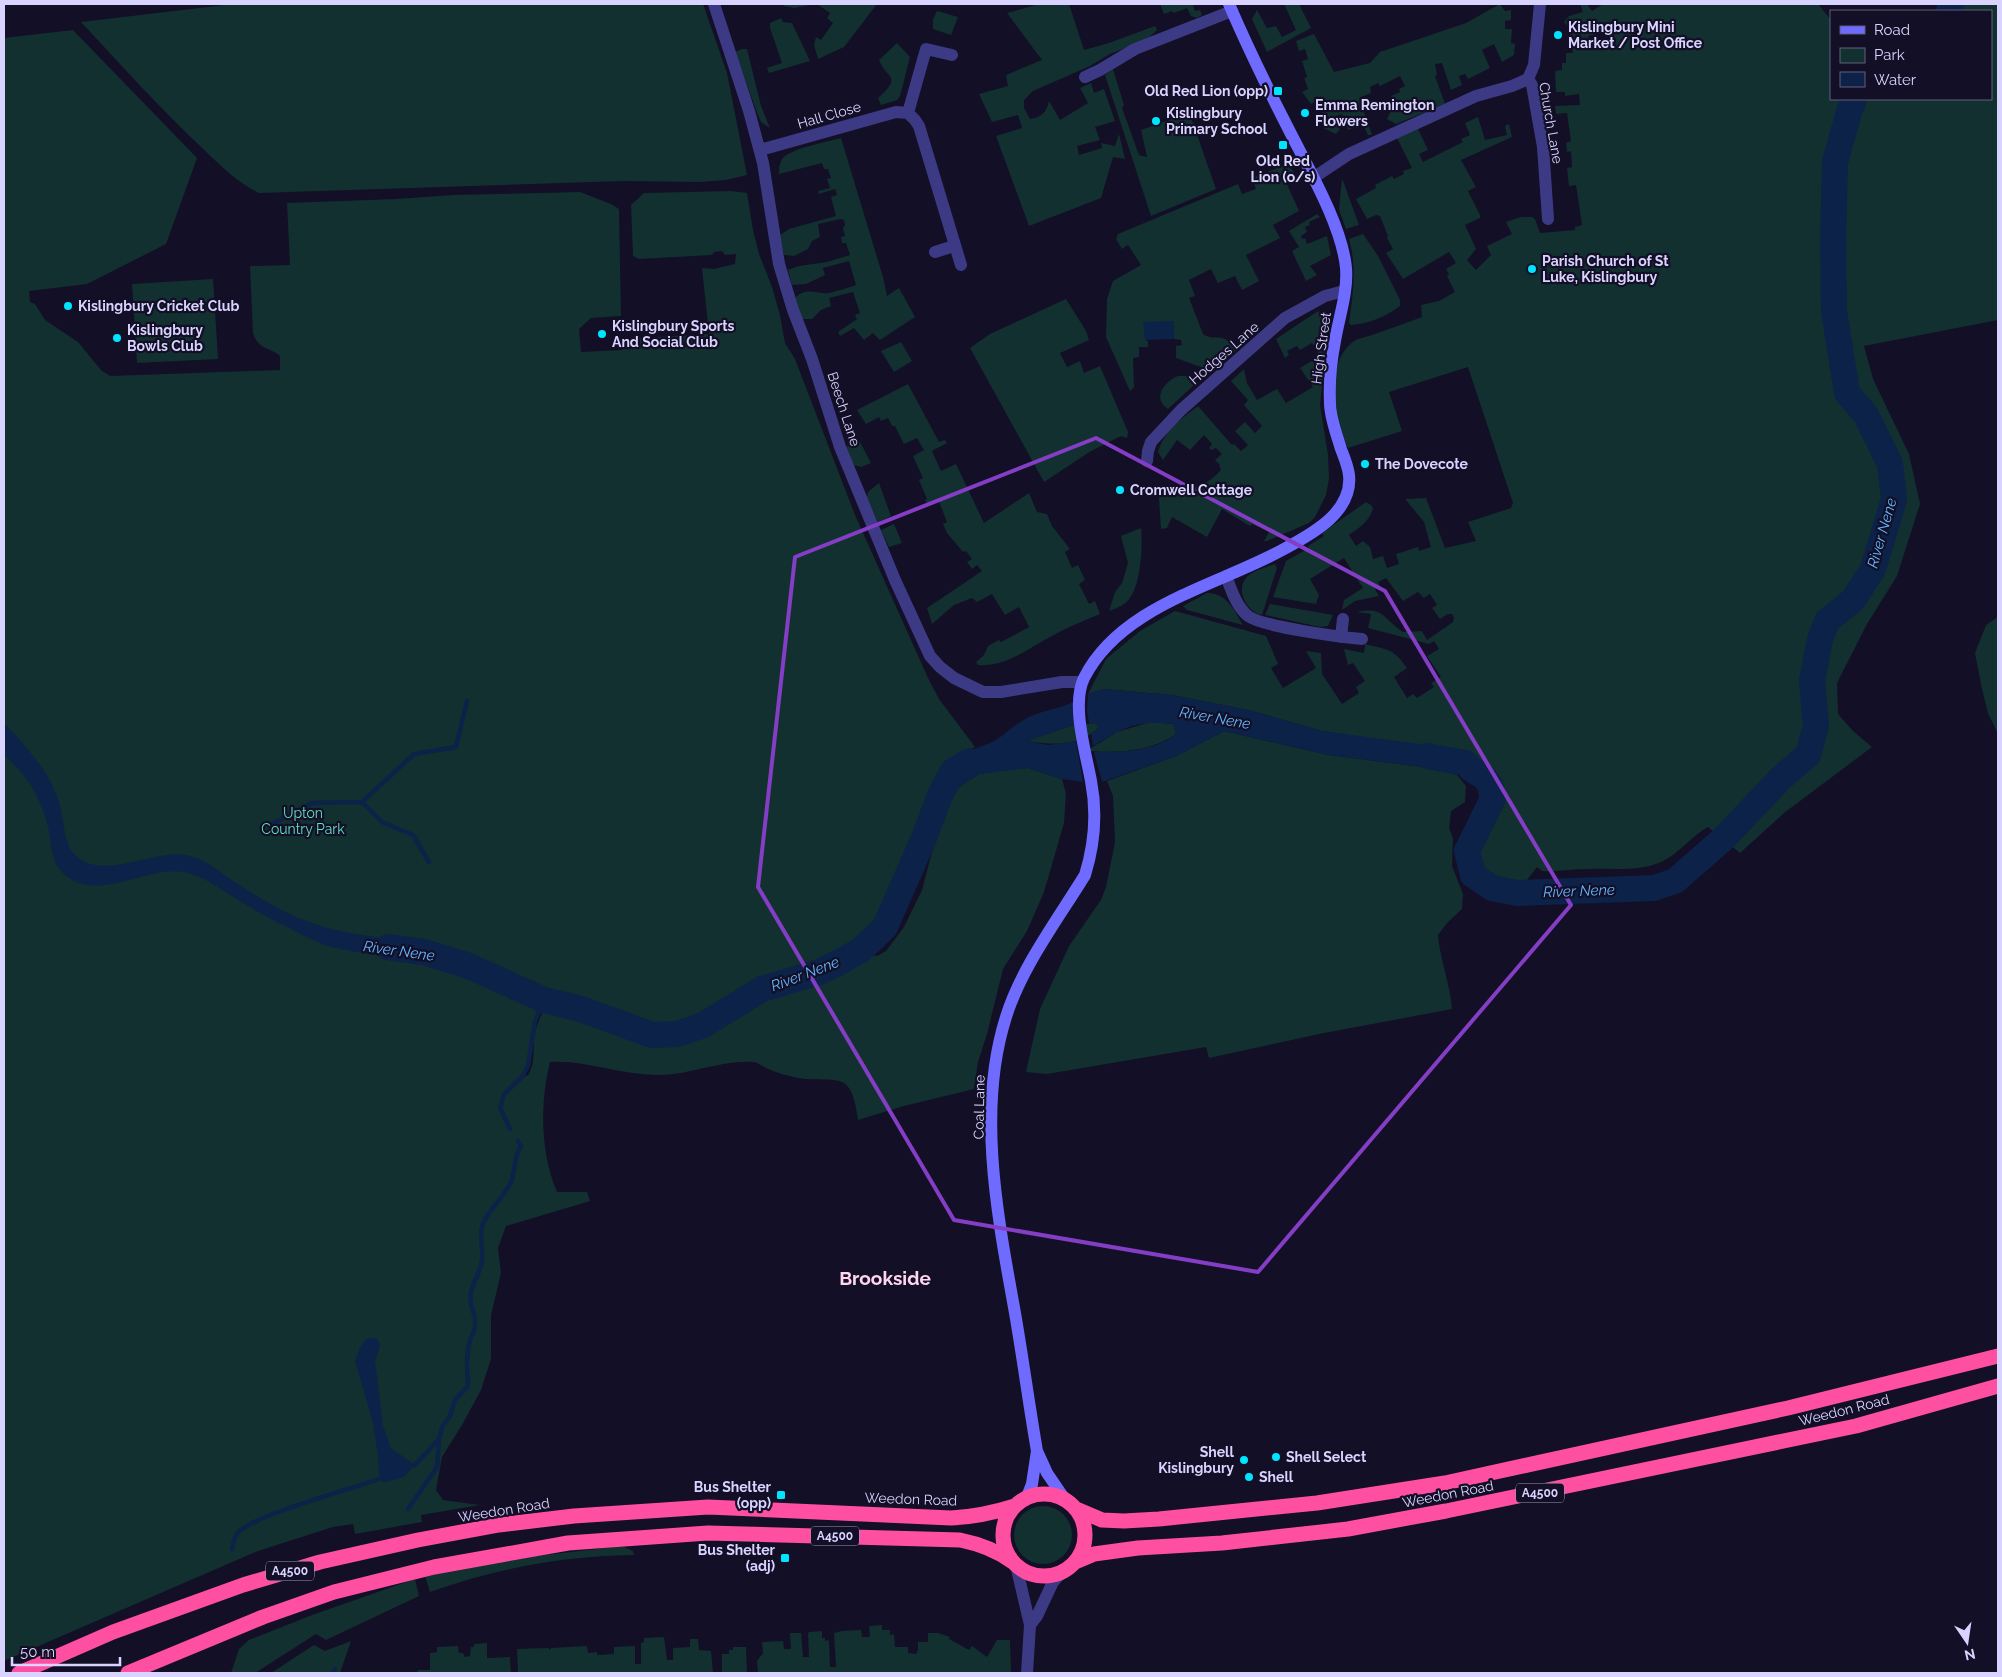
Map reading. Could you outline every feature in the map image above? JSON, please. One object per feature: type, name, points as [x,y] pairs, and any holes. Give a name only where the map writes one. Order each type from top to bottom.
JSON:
[{"type":"highway","name":"Weedon Road","points":[[1076,1510],[1102,1520],[1159,1519],[1317,1503],[1445,1483],[1788,1408],[1998,1356]]},
{"type":"highway","name":"Weedon Road","points":[[1069,1566],[1094,1554],[1138,1548],[1222,1543],[1348,1529],[1446,1512],[1856,1426],[1998,1386]]},
{"type":"highway","points":[[1045,1494],[1064,1498],[1082,1518],[1085,1536],[1081,1553],[1069,1566],[1045,1576],[1035,1575],[1015,1564],[1007,1553],[1003,1537],[1005,1521],[1021,1502],[1045,1494]]},
{"type":"highway","name":"Weedon Road","points":[[19,1673],[113,1632],[242,1585],[320,1562],[418,1540],[499,1525],[574,1516],[708,1508],[951,1518],[990,1514],[1021,1502]]},
{"type":"highway","name":"A4500","points":[[128,1673],[263,1617],[334,1592],[434,1567],[568,1543],[708,1533],[960,1540],[980,1544],[998,1551],[1015,1564]]},
{"type":"street","name":"Beech Lane","points":[[714,4],[760,150],[779,264],[793,310],[812,359],[840,447],[894,580],[930,656],[954,678],[983,692],[1001,692],[1062,682],[1082,682]]},
{"type":"street","name":"Church Lane","points":[[1540,4],[1534,65],[1528,78],[1532,85],[1543,147],[1548,218]]},
{"type":"street","points":[[1085,77],[1135,49],[1231,7]]},
{"type":"street","name":"High Street","points":[[1092,783],[1082,743],[1080,697],[1082,682],[1096,657],[1121,631],[1156,610],[1282,551],[1317,530],[1333,516],[1347,493],[1349,474],[1330,407],[1330,374],[1347,271],[1342,246],[1313,178],[1256,65],[1231,7]]},
{"type":"street","points":[[952,54],[926,49],[908,113],[919,126],[961,265]]},
{"type":"street","points":[[1313,178],[1357,150],[1476,96],[1512,86],[1528,78]]},
{"type":"street","name":"Hall Close","points":[[760,150],[896,112],[908,113]]},
{"type":"street","points":[[935,252],[954,246]]},
{"type":"street","name":"Hodges Lane","points":[[1146,461],[1152,442],[1181,410],[1285,318],[1324,296],[1344,291]]},
{"type":"street","points":[[1226,576],[1236,600],[1250,617],[1261,622],[1362,640]]},
{"type":"street","points":[[1341,637],[1343,619]]},
{"type":"street","name":"Coal Lane","points":[[1064,1498],[1047,1473],[1037,1451],[995,1196],[992,1127],[995,1055],[1006,1016],[1021,979],[1085,875],[1092,849],[1094,810],[1092,783]]},
{"type":"street","name":"Coal Lane","points":[[1021,1502],[1032,1484],[1037,1451]]},
{"type":"street","points":[[1015,1564],[1030,1625],[1027,1673]]},
{"type":"street","points":[[1030,1625],[1037,1616],[1053,1582],[1069,1566]]},
{"type":"highlighted area","points":[[1096,438],[1385,591],[1571,905],[1258,1272],[954,1220],[758,887],[795,557]]},
{"type":"green space","points":[[233,4],[703,4],[727,73],[747,175],[726,180],[699,182],[623,181],[259,193],[235,178],[199,145],[81,22]]},
{"type":"green space","points":[[784,4],[817,4],[794,8],[784,6]]},
{"type":"green space","points":[[817,4],[877,4],[844,47],[818,59],[814,45],[816,37],[821,40],[833,23],[827,18],[830,13]]},
{"type":"green space","points":[[1039,4],[1069,4],[1084,50],[1155,26],[1157,30],[1147,39],[1110,54],[1090,66],[1033,91],[1024,100],[1024,108],[1030,119],[1043,114],[1049,101],[1060,120],[1088,103],[1080,88],[1091,83],[1094,93],[1104,89],[1115,121],[1095,127],[1100,140],[1077,146],[1079,155],[1102,148],[1101,143],[1115,146],[1119,134],[1125,159],[1113,157],[1101,198],[1029,226],[996,136],[1022,128],[1018,115],[992,122],[979,94],[1008,86],[1006,75],[1042,60],[1007,13]]},
{"type":"green space","points":[[1160,4],[1196,4],[1193,6],[1195,11],[1200,10],[1202,15],[1197,18],[1191,16],[1187,8],[1174,13],[1172,11],[1164,14]]},
{"type":"green space","points":[[1284,4],[1299,4],[1311,28],[1267,52],[1252,19],[1257,10],[1267,28],[1276,26],[1282,37],[1296,30]]},
{"type":"green space","points":[[1500,4],[1505,11],[1511,10],[1511,20],[1505,21],[1505,29],[1512,29],[1511,43],[1515,44],[1514,55],[1502,62],[1494,44],[1482,50],[1490,68],[1468,79],[1465,74],[1459,76],[1462,85],[1451,90],[1442,63],[1435,64],[1437,75],[1435,76],[1445,104],[1396,124],[1387,119],[1395,102],[1391,96],[1400,92],[1399,89],[1405,86],[1400,76],[1380,86],[1378,83],[1370,87],[1371,93],[1359,98],[1372,135],[1368,135],[1363,124],[1348,130],[1342,114],[1336,116],[1340,129],[1336,134],[1323,128],[1330,125],[1329,123],[1315,102],[1311,104],[1302,92],[1308,89],[1304,78],[1307,77],[1302,61],[1308,59],[1305,49],[1299,51],[1296,41],[1314,34],[1334,72],[1370,63],[1380,52],[1466,23]]},
{"type":"green space","points":[[1580,4],[1587,4],[1592,11],[1603,4],[1818,4],[1830,19],[1830,100],[1844,100],[1828,150],[1824,195],[1821,241],[1824,325],[1834,311],[1835,162],[1854,100],[1992,100],[1992,10],[1949,10],[1951,4],[1998,4],[1998,320],[1864,346],[1873,379],[1909,454],[1920,504],[1897,576],[1867,624],[1837,683],[1838,714],[1853,731],[1872,747],[1784,813],[1740,853],[1708,827],[1667,859],[1652,865],[1625,869],[1554,871],[1542,871],[1537,867],[1517,893],[1492,888],[1473,875],[1467,851],[1493,798],[1490,785],[1466,763],[1348,735],[1322,731],[1248,710],[1172,695],[1103,689],[1088,694],[1106,659],[1140,631],[1175,611],[1266,636],[1278,664],[1271,668],[1283,688],[1316,668],[1306,651],[1321,653],[1322,674],[1342,704],[1359,693],[1356,687],[1365,681],[1353,663],[1348,665],[1344,649],[1364,653],[1365,644],[1394,653],[1402,661],[1407,668],[1394,677],[1407,698],[1413,694],[1417,698],[1434,687],[1431,683],[1441,677],[1427,656],[1439,649],[1434,641],[1429,644],[1368,628],[1371,614],[1357,612],[1378,612],[1403,632],[1422,631],[1427,640],[1453,622],[1454,618],[1452,614],[1448,614],[1440,619],[1432,608],[1437,605],[1430,594],[1424,598],[1418,592],[1403,601],[1386,578],[1378,582],[1380,586],[1375,589],[1379,596],[1355,601],[1342,610],[1344,600],[1363,588],[1344,558],[1310,579],[1319,595],[1316,604],[1273,597],[1286,561],[1309,548],[1308,546],[1324,536],[1322,533],[1366,502],[1373,508],[1372,513],[1364,524],[1349,535],[1356,546],[1363,541],[1370,547],[1373,559],[1383,556],[1387,568],[1399,564],[1396,554],[1418,547],[1419,551],[1431,547],[1424,522],[1405,499],[1426,498],[1445,548],[1476,541],[1468,522],[1511,508],[1513,503],[1468,367],[1389,392],[1402,431],[1348,448],[1336,408],[1335,377],[1338,363],[1344,351],[1354,341],[1422,317],[1421,305],[1439,301],[1455,292],[1447,276],[1449,274],[1446,269],[1456,263],[1449,252],[1403,279],[1386,253],[1393,249],[1387,238],[1388,236],[1380,216],[1376,215],[1367,219],[1356,199],[1376,188],[1375,185],[1392,176],[1394,179],[1404,174],[1403,171],[1412,168],[1397,138],[1418,129],[1428,150],[1419,154],[1423,162],[1463,142],[1461,139],[1470,135],[1465,123],[1478,117],[1485,140],[1507,135],[1505,126],[1509,124],[1512,137],[1461,160],[1476,187],[1468,191],[1480,215],[1480,218],[1465,225],[1476,249],[1467,260],[1476,270],[1491,255],[1487,246],[1512,234],[1506,222],[1521,217],[1532,217],[1535,219],[1540,233],[1575,230],[1575,227],[1582,225],[1576,185],[1569,186],[1567,168],[1572,167],[1571,151],[1567,152],[1566,143],[1571,141],[1567,113],[1556,114],[1555,106],[1580,105],[1579,94],[1565,96],[1565,92],[1556,92],[1555,71],[1562,70],[1562,63],[1566,63],[1566,53],[1573,53],[1570,30],[1564,22],[1569,16],[1583,12]],"holes":[[[1606,32],[1617,43],[1592,49],[1588,36]]]},
{"type":"green space","points":[[937,11],[958,17],[951,35],[933,29],[933,19]]},
{"type":"green space","points":[[781,18],[783,22],[792,23],[810,61],[769,73],[767,68],[782,63],[770,28],[770,23]]},
{"type":"green space","name":"Upton Country Park","points":[[73,30],[197,158],[166,244],[87,284],[29,291],[30,302],[35,304],[45,320],[78,342],[101,370],[110,376],[280,370],[280,356],[261,346],[253,333],[250,266],[290,265],[287,203],[453,195],[580,192],[619,209],[621,316],[591,318],[579,329],[581,352],[622,350],[621,339],[709,334],[702,268],[714,269],[735,264],[736,254],[725,255],[722,251],[714,252],[712,255],[639,259],[633,256],[631,205],[644,193],[731,191],[747,193],[759,254],[772,287],[785,343],[795,359],[855,515],[928,678],[939,699],[975,747],[954,757],[942,770],[928,799],[885,927],[861,950],[819,972],[762,989],[703,1025],[678,1034],[652,1035],[544,1000],[535,1021],[528,1066],[523,1077],[528,1075],[533,1062],[536,1028],[543,1011],[548,1009],[566,1016],[578,1017],[657,1041],[683,1037],[723,1020],[769,993],[816,980],[841,969],[865,953],[877,956],[886,951],[904,927],[922,890],[942,814],[956,789],[979,774],[1028,768],[1062,779],[1066,794],[1064,823],[1044,892],[1027,931],[1003,969],[978,1062],[974,1089],[904,1106],[858,1120],[851,1092],[847,1085],[840,1081],[799,1078],[778,1073],[755,1062],[728,1063],[668,1075],[656,1075],[629,1073],[577,1063],[550,1062],[544,1094],[543,1127],[551,1177],[557,1192],[587,1192],[590,1201],[506,1226],[498,1248],[501,1273],[491,1315],[491,1359],[481,1390],[442,1457],[436,1490],[443,1500],[480,1505],[421,1515],[422,1522],[355,1534],[353,1524],[333,1527],[258,1551],[4,1661],[4,38]]},
{"type":"green space","points":[[897,43],[910,57],[900,96],[897,100],[881,105],[878,98],[890,85],[891,78],[879,60]]},
{"type":"green space","points":[[747,49],[761,106],[770,128],[761,122],[735,52]]},
{"type":"green space","points":[[1113,69],[1124,105],[1122,108],[1139,155],[1147,157],[1141,130],[1174,118],[1181,111],[1188,109],[1216,189],[1151,216],[1105,75]]},
{"type":"green space","points":[[841,138],[887,296],[899,288],[915,317],[880,340],[873,333],[864,340],[854,328],[840,336],[838,332],[857,319],[855,315],[860,313],[853,292],[829,298],[831,306],[821,310],[812,319],[802,319],[795,298],[804,292],[829,293],[856,285],[849,261],[823,268],[825,275],[806,284],[792,285],[788,270],[850,255],[846,243],[842,243],[841,237],[845,236],[844,220],[840,219],[818,224],[820,237],[812,241],[808,249],[794,256],[784,255],[780,235],[789,229],[836,216],[831,197],[837,195],[835,189],[819,194],[818,191],[830,188],[827,179],[831,178],[828,169],[824,169],[822,163],[779,174],[782,159],[801,149]]},
{"type":"green space","points":[[1285,165],[1291,168],[1295,174],[1285,180],[1299,211],[1273,225],[1280,238],[1246,255],[1259,281],[1242,290],[1235,276],[1218,283],[1211,269],[1189,280],[1195,296],[1189,298],[1203,334],[1223,338],[1237,350],[1212,371],[1176,358],[1176,346],[1182,345],[1181,340],[1174,339],[1173,321],[1145,340],[1148,341],[1148,347],[1139,347],[1139,357],[1133,358],[1134,387],[1130,391],[1106,337],[1107,299],[1113,281],[1141,265],[1128,245],[1122,249],[1116,239],[1118,234],[1238,184],[1242,194],[1256,189],[1252,178]]},
{"type":"green space","points":[[1342,178],[1359,225],[1346,229],[1339,210]]},
{"type":"green space","points":[[1317,214],[1320,217],[1309,222],[1310,225],[1305,227],[1307,232],[1301,236],[1302,239],[1305,238],[1307,244],[1327,236],[1331,255],[1310,266],[1317,275],[1306,281],[1292,251],[1299,247],[1289,231]]},
{"type":"green space","points":[[1363,234],[1378,256],[1400,300],[1400,306],[1377,319],[1351,325],[1349,323],[1354,271],[1349,239]]},
{"type":"green space","points":[[213,279],[218,359],[137,363],[132,284]]},
{"type":"green space","points":[[1066,299],[1086,331],[1089,340],[1060,353],[1067,367],[1080,361],[1084,373],[1100,366],[1128,432],[1127,438],[1121,436],[1091,451],[1044,482],[970,348],[990,334]]},
{"type":"green space","points":[[1318,311],[1328,324],[1320,405],[1328,455],[1329,479],[1326,495],[1315,517],[1309,523],[1267,541],[1264,541],[1269,532],[1252,524],[1250,526],[1222,509],[1207,537],[1172,517],[1167,528],[1161,529],[1158,485],[1184,488],[1200,485],[1214,477],[1221,470],[1215,460],[1222,454],[1216,448],[1211,450],[1209,448],[1212,444],[1204,435],[1190,450],[1177,440],[1163,460],[1158,452],[1164,438],[1174,426],[1198,406],[1232,445],[1234,444],[1241,451],[1248,445],[1235,431],[1245,422],[1255,433],[1262,426],[1244,405],[1248,400],[1231,381],[1244,369],[1247,383],[1257,400],[1277,389],[1286,403],[1313,387],[1300,368],[1320,356],[1312,343],[1300,350],[1297,346],[1287,351],[1289,355],[1285,358],[1276,339]]},
{"type":"green space","points":[[901,342],[912,361],[894,372],[881,351]]},
{"type":"green space","points":[[1178,376],[1193,378],[1195,384],[1168,409],[1163,405],[1160,395],[1165,386]]},
{"type":"green space","points":[[908,384],[939,442],[945,440],[947,443],[932,451],[941,471],[956,464],[984,523],[1029,493],[1037,512],[1047,514],[1052,526],[1070,549],[1065,552],[1072,568],[1078,565],[1085,580],[1079,584],[1089,604],[1095,601],[1100,614],[1062,631],[1016,657],[988,665],[978,665],[976,662],[984,655],[988,646],[999,640],[1001,642],[1029,627],[1019,607],[1005,615],[992,594],[977,602],[972,598],[954,605],[932,624],[927,608],[982,571],[977,565],[972,569],[967,562],[972,559],[966,551],[963,552],[947,533],[943,524],[947,522],[938,499],[927,503],[925,500],[927,499],[919,480],[923,478],[913,456],[924,450],[917,438],[904,444],[895,426],[892,426],[888,418],[881,421],[879,417],[866,424],[857,410]]},
{"type":"green space","points":[[859,440],[871,463],[861,467],[853,465],[846,447]]},
{"type":"green space","points":[[879,483],[891,516],[878,522],[867,497],[868,492]]},
{"type":"green space","points":[[894,524],[902,543],[889,547],[881,530]]},
{"type":"green space","points":[[1141,528],[1140,569],[1134,590],[1124,604],[1109,611],[1115,592],[1122,583],[1128,563],[1121,536]]},
{"type":"green space","points":[[1275,564],[1277,568],[1262,615],[1256,613],[1246,604],[1242,586],[1249,575]]},
{"type":"green space","points":[[1207,593],[1225,599],[1243,625],[1187,610],[1183,606]]},
{"type":"green space","points":[[1270,604],[1333,615],[1328,626],[1320,627],[1265,615]]},
{"type":"green space","points":[[1998,617],[1998,734],[1988,713],[1975,653],[1986,625]]},
{"type":"green space","points":[[1150,722],[1174,724],[1176,734],[1156,745],[1145,748],[1109,752],[1086,751],[1117,732]]},
{"type":"green space","points":[[1095,723],[1098,726],[1097,730],[1089,736],[1072,742],[1054,744],[1026,741],[1074,725]]},
{"type":"green space","points":[[1224,731],[1329,755],[1431,768],[1457,775],[1466,786],[1465,802],[1451,811],[1449,828],[1453,838],[1452,866],[1463,894],[1462,909],[1447,923],[1438,935],[1452,1009],[1319,1034],[1209,1058],[1206,1047],[1047,1074],[1026,1072],[1040,1009],[1069,946],[1101,900],[1106,887],[1115,842],[1113,796],[1107,781],[1176,756]]},
{"type":"green space","points":[[1043,1506],[1054,1508],[1064,1514],[1070,1524],[1072,1535],[1070,1546],[1064,1556],[1054,1562],[1043,1564],[1032,1562],[1022,1556],[1016,1546],[1014,1535],[1016,1524],[1022,1514],[1032,1508]]},
{"type":"green space","points":[[624,1547],[633,1551],[634,1555],[581,1558],[530,1565],[480,1576],[430,1592],[425,1576],[535,1556]]},
{"type":"green space","points":[[415,1579],[419,1596],[326,1640],[316,1634],[255,1673],[231,1673],[239,1649],[249,1640],[312,1615]]},
{"type":"green space","points":[[882,1625],[882,1630],[890,1630],[890,1635],[894,1634],[895,1647],[908,1647],[908,1653],[916,1654],[918,1642],[928,1642],[928,1633],[938,1633],[950,1637],[949,1639],[969,1650],[972,1646],[987,1657],[997,1640],[1010,1640],[1011,1673],[758,1673],[757,1661],[763,1653],[762,1642],[783,1641],[784,1649],[791,1649],[790,1633],[801,1633],[803,1657],[809,1657],[809,1632],[822,1631],[822,1638],[825,1638],[825,1641],[829,1640],[830,1667],[836,1667],[834,1633],[861,1630],[862,1637],[870,1637],[869,1626]]},
{"type":"green space","points":[[664,1637],[667,1660],[673,1660],[673,1648],[690,1647],[690,1639],[698,1639],[699,1650],[711,1651],[713,1673],[518,1673],[517,1649],[548,1648],[550,1650],[551,1648],[587,1646],[588,1653],[597,1652],[597,1655],[614,1654],[614,1647],[635,1646],[635,1664],[641,1664],[641,1643],[644,1642],[644,1638]]},
{"type":"green space","points":[[351,1641],[340,1673],[271,1673],[314,1645],[325,1651]]},
{"type":"green space","points":[[487,1643],[487,1658],[510,1657],[511,1673],[415,1673],[419,1670],[430,1670],[430,1653],[437,1652],[437,1647],[458,1646],[459,1653],[463,1653],[465,1657],[470,1656],[471,1647],[474,1647],[474,1644]]},
{"type":"green space","points":[[733,1647],[746,1647],[747,1673],[722,1673],[722,1654],[729,1654],[729,1650],[733,1650]]},
{"type":"water","points":[[1173,321],[1174,339],[1145,340],[1143,322]]},
{"type":"water","points":[[1103,689],[1172,695],[1248,710],[1322,731],[1465,750],[1457,775],[1431,768],[1329,755],[1224,731],[1176,756],[1102,782],[1094,752],[1148,748],[1176,734],[1173,724],[1140,724],[1113,734],[1093,746],[1091,734],[1097,730],[1098,726],[1095,723],[1089,723],[1087,711],[1088,694]]},
{"type":"water","points":[[1073,702],[1074,725],[1027,741],[1048,745],[1076,741],[1083,782],[1062,779],[1028,768],[979,774],[956,789],[937,780],[947,765],[959,756],[990,743],[1029,717]]},
{"type":"water","points":[[4,723],[28,749],[54,788],[69,845],[76,856],[87,863],[100,866],[114,865],[173,854],[194,857],[207,863],[272,905],[310,922],[358,934],[426,943],[421,961],[351,951],[322,944],[266,917],[198,876],[183,872],[153,874],[106,885],[91,886],[76,882],[63,873],[56,863],[45,816],[32,788],[20,771],[4,755]]},
{"type":"water","points":[[368,1338],[377,1338],[380,1346],[375,1361],[383,1426],[391,1448],[415,1465],[404,1477],[383,1483],[379,1473],[373,1423],[355,1361],[361,1345]]},
{"type":"waterway","name":"River Nene","points":[[1949,10],[1951,4]]},
{"type":"waterway","name":"River Nene","points":[[1427,756],[1466,763],[1471,769],[1484,777],[1490,785],[1493,798],[1467,851],[1473,875],[1492,888],[1517,893],[1654,888],[1675,881],[1723,839],[1782,777],[1808,755],[1816,726],[1812,681],[1820,639],[1827,621],[1853,600],[1873,569],[1894,499],[1890,464],[1866,415],[1847,393],[1834,311],[1835,162],[1854,100]]},
{"type":"waterway","points":[[272,824],[312,803],[362,802],[414,754],[456,747],[467,701]]},
{"type":"waterway","name":"River Nene","points":[[388,947],[424,952],[469,966],[544,1000],[581,1009],[652,1035],[678,1034],[703,1025],[762,989],[819,972],[861,950],[885,927],[924,838],[940,795],[953,771],[970,761]]},
{"type":"waterway","points":[[362,802],[382,822],[413,835],[429,862]]},
{"type":"waterway","points":[[510,1129],[500,1108],[504,1094],[522,1077],[528,1066],[535,1021],[544,1000]]},
{"type":"waterway","points":[[415,1465],[439,1439],[442,1427],[450,1416],[455,1400],[468,1386],[468,1351],[475,1328],[475,1317],[470,1297],[481,1264],[483,1223],[511,1182],[518,1150],[521,1146],[518,1141]]},
{"type":"waterway","points":[[408,1509],[437,1467],[439,1440]]},
{"type":"waterway","points":[[232,1549],[237,1534],[261,1519],[381,1478]]},
{"type":"waterway","points":[[333,1673],[335,1669]]},
{"type":"place","name":"Kislingbury Mini Market / Post Office","points":[[1558,35]]},
{"type":"place","name":"Old Red Lion (opp)","points":[[1278,91]]},
{"type":"place","name":"Emma Remington Flowers","points":[[1305,113]]},
{"type":"place","name":"Kislingbury Primary School","points":[[1156,121]]},
{"type":"place","name":"Old Red Lion (o/s)","points":[[1283,145]]},
{"type":"place","name":"Parish Church of St Luke, Kislingbury","points":[[1532,269]]},
{"type":"place","name":"Kislingbury Cricket Club","points":[[68,306]]},
{"type":"place","name":"Kislingbury Sports And Social Club","points":[[602,334]]},
{"type":"place","name":"Kislingbury Bowls Club","points":[[117,338]]},
{"type":"place","name":"The Dovecote","points":[[1365,464]]},
{"type":"place","name":"Cromwell Cottage","points":[[1120,490]]},
{"type":"place","name":"Shell Select","points":[[1276,1457]]},
{"type":"place","name":"Shell Kislingbury","points":[[1244,1460]]},
{"type":"place","name":"Shell","points":[[1249,1477]]},
{"type":"place","name":"Bus Shelter (opp)","points":[[781,1495]]},
{"type":"place","name":"Bus Shelter (adj)","points":[[785,1558]]},
{"type":"district","name":"Brookside","points":[[885,1278]]}]
